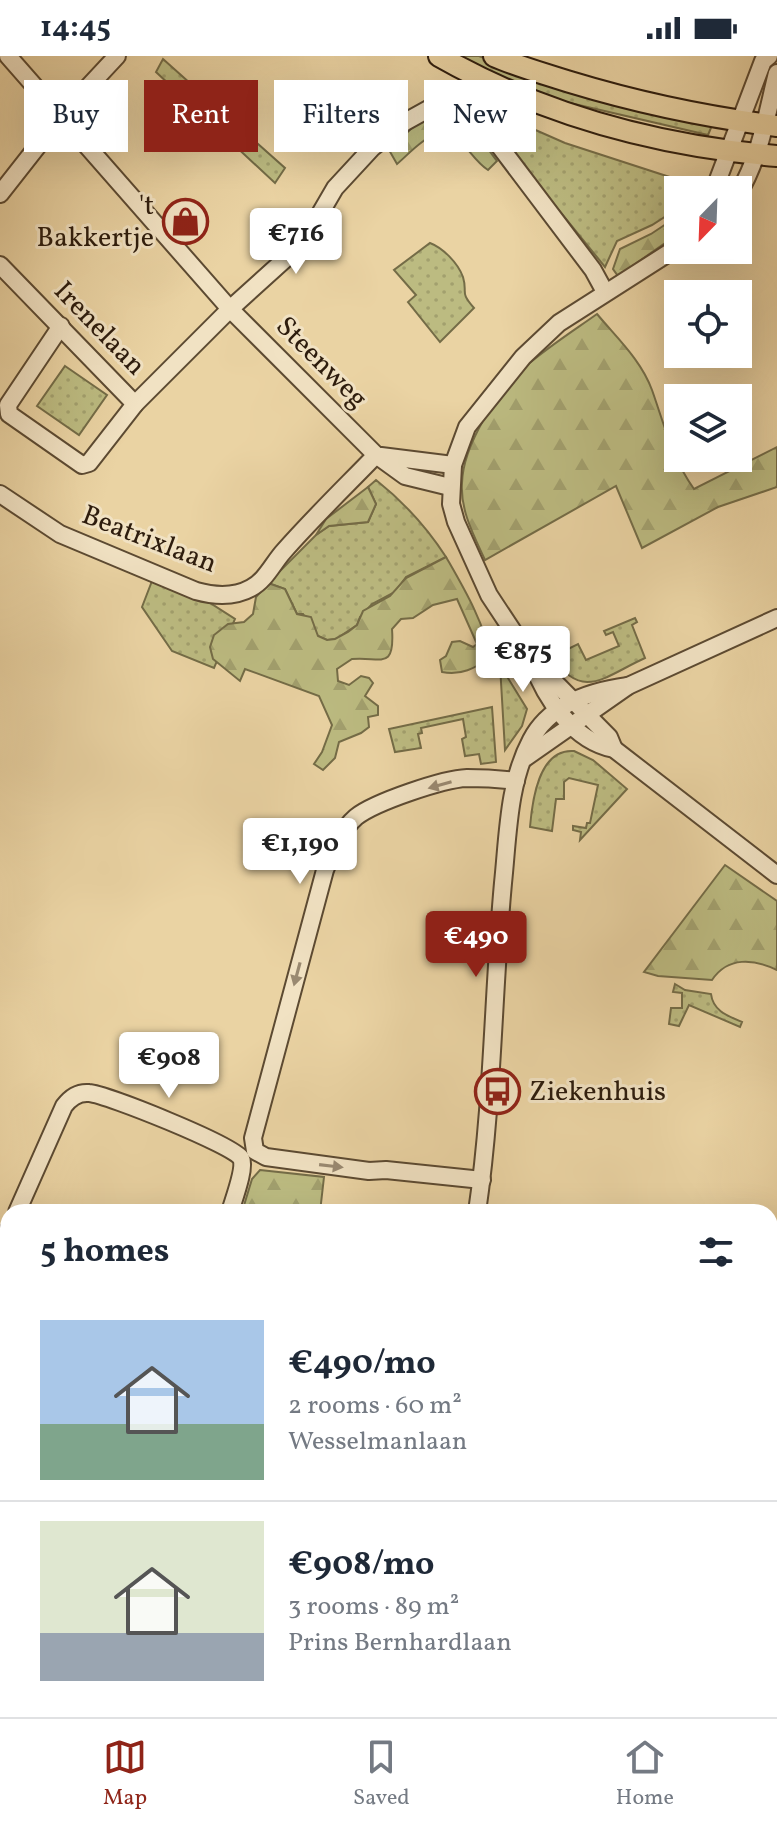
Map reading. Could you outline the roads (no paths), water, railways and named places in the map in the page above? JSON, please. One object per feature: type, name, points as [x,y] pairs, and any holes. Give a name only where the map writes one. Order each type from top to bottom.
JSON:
[{"type":"main road","points":[[439,56],[482,81],[600,125],[730,152],[777,156]]},
{"type":"main road","points":[[494,56],[513,65],[634,101],[771,125]]},
{"type":"street","name":"Steenweg","points":[[8,56],[30,80]]},
{"type":"street","points":[[95,80],[117,56]]},
{"type":"street","points":[[720,176],[763,61],[769,56]]},
{"type":"street","points":[[748,176],[771,125],[777,73]]},
{"type":"street","name":"Irenelaan","points":[[0,265],[135,404],[230,309],[303,243],[335,188],[372,148],[405,122],[432,107],[450,104],[479,119],[593,270],[605,292]]},
{"type":"street","points":[[0,194],[33,152]]},
{"type":"street","name":"Steenweg","points":[[93,152],[230,309],[376,455],[405,476],[450,487]]},
{"type":"street","points":[[614,749],[609,737],[589,715],[530,657],[489,595],[456,522],[450,487],[453,465],[467,427],[523,357],[559,323],[664,256]]},
{"type":"street","points":[[61,326],[8,405],[9,414],[82,465],[89,463],[135,404]]},
{"type":"street","points":[[376,455],[453,465]]},
{"type":"street","name":"Beatrixlaan","points":[[0,494],[60,534],[196,591],[212,596],[230,595],[250,589],[261,581],[283,552],[376,455]]},
{"type":"street","points":[[525,758],[628,686],[777,618]]},
{"type":"street","points":[[530,657],[541,688],[570,725],[603,747],[614,749],[776,872]]},
{"type":"street","points":[[478,1204],[501,907],[516,781],[530,741],[557,709],[573,699],[628,686]]},
{"type":"street","points":[[232,1204],[325,870],[345,830],[357,817],[386,800],[463,778],[516,781]]},
{"type":"street","points":[[21,1204],[64,1106],[78,1094],[95,1093],[248,1154],[482,1180]]},
{"type":"place","name":"'t Bakkertje","points":[[185,222]]},
{"type":"place","name":"Ziekenhuis","points":[[498,1092]]}]
